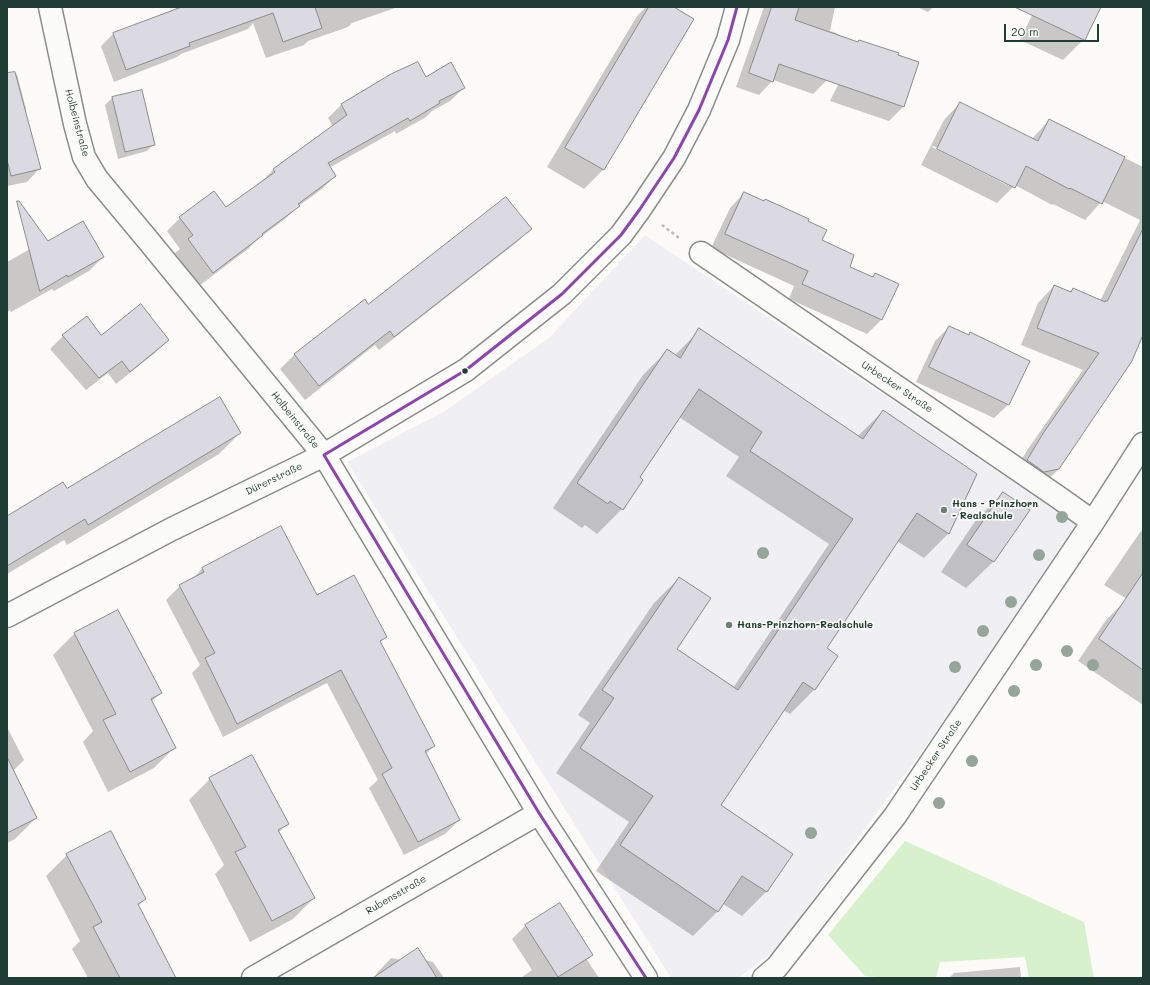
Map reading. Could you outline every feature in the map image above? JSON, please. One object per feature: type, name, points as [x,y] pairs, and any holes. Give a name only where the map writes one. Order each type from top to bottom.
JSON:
[{"type":"street","name":"Holbeinstraße","points":[[50,7],[75,124],[84,158],[97,179],[324,455],[539,813],[646,978]]},
{"type":"street","name":"Dürerstraße","points":[[7,616],[172,529],[324,455],[466,370],[562,294],[621,235],[674,158],[699,110],[728,40],[737,7]]},
{"type":"street","name":"Urbecker Straße","points":[[701,253],[1093,522]]},
{"type":"street","name":"Urbecker Straße","points":[[764,978],[777,968],[895,816],[1093,522],[1143,444]]},
{"type":"street","name":"Rubensstraße","points":[[253,978],[539,813]]},
{"type":"path","points":[[640,209],[701,253]]},
{"type":"shaded area","name":"Hans-Prinzhorn-Realschule","points":[[645,235],[1076,524],[941,725],[776,950],[738,978],[671,978],[347,462],[445,411],[549,338]]},
{"type":"green space","points":[[905,841],[1084,922],[1094,978],[1029,978],[1025,957],[940,962],[936,978],[887,978],[865,976],[828,935]]},
{"type":"building","points":[[182,7],[315,7],[322,28],[283,42],[273,13],[189,43],[190,46],[126,70],[113,33]]},
{"type":"building","points":[[649,7],[674,7],[694,19],[604,170],[565,148]]},
{"type":"building","points":[[772,7],[799,7],[795,20],[858,42],[859,40],[899,53],[898,55],[919,62],[904,107],[779,64],[773,82],[749,73]]},
{"type":"building","points":[[1015,7],[1101,7],[1085,40]]},
{"type":"building","points":[[418,62],[426,77],[451,62],[465,88],[439,101],[440,103],[410,121],[408,118],[328,163],[336,176],[298,204],[300,206],[213,273],[188,239],[193,235],[179,217],[214,191],[226,207],[275,172],[273,169],[347,115],[341,104],[391,74]]},
{"type":"building","points":[[15,72],[41,169],[11,176],[7,160],[7,73]]},
{"type":"building","points":[[142,90],[155,145],[125,152],[112,97]]},
{"type":"building","points":[[960,102],[1038,141],[1049,119],[1125,157],[1102,204],[1070,188],[1069,189],[1026,166],[1015,188],[937,149]]},
{"type":"building","points":[[744,192],[764,201],[765,199],[809,219],[808,221],[827,230],[822,240],[854,255],[850,267],[873,277],[875,273],[899,284],[882,320],[802,284],[808,271],[725,234]]},
{"type":"building","points":[[506,197],[532,229],[394,337],[390,331],[319,386],[294,354],[365,299],[368,304]]},
{"type":"building","points":[[17,201],[19,201],[48,241],[83,221],[104,257],[68,277],[67,275],[40,291]]},
{"type":"building","points":[[1143,229],[1143,335],[1132,361],[1059,469],[1044,472],[1027,460],[1044,432],[1099,353],[1037,328],[1054,285],[1071,292],[1073,288],[1105,302],[1107,301]]},
{"type":"building","points":[[141,304],[169,340],[130,372],[122,361],[99,378],[62,335],[87,316],[101,335]]},
{"type":"building","points":[[949,326],[969,335],[970,332],[1030,361],[1009,405],[929,367]]},
{"type":"building","points":[[699,328],[863,439],[883,410],[977,474],[949,534],[917,513],[827,648],[838,656],[815,690],[803,682],[721,805],[793,854],[767,892],[742,876],[718,912],[620,845],[653,796],[580,748],[614,698],[602,690],[679,577],[711,598],[677,649],[738,690],[853,519],[750,451],[762,432],[699,389],[640,477],[643,480],[623,510],[610,501],[608,504],[577,483],[667,349],[680,358]]},
{"type":"building","points":[[220,397],[241,433],[88,525],[85,519],[7,566],[7,516],[63,482],[67,488]]},
{"type":"building","points":[[1003,492],[1030,510],[994,562],[967,545]]},
{"type":"building","points":[[281,526],[317,595],[354,575],[387,637],[380,641],[435,746],[425,751],[460,820],[418,842],[382,774],[392,768],[341,670],[237,724],[205,658],[215,653],[179,585],[204,572],[202,568]]},
{"type":"building","points":[[1143,573],[1143,670],[1099,639]]},
{"type":"building","points":[[118,610],[162,693],[151,699],[176,748],[130,772],[103,720],[116,714],[74,633]]},
{"type":"building","points":[[252,755],[289,824],[278,830],[315,898],[272,921],[235,852],[246,847],[209,778]]},
{"type":"building","points":[[7,757],[37,818],[7,833]]},
{"type":"building","points":[[111,831],[146,899],[138,904],[176,978],[120,978],[93,927],[102,922],[66,854]]},
{"type":"building","points":[[560,903],[593,955],[558,977],[525,925]]},
{"type":"building","points":[[418,948],[437,978],[373,978]]},
{"type":"transit line","points":[[646,978],[539,813],[324,455],[466,370],[562,294],[621,235],[674,158],[699,110],[728,40],[737,7]]},
{"type":"place","name":"Hans - Prinzhorn - Realschule","points":[[944,510]]},
{"type":"place","name":"Hans-Prinzhorn-Realschule","points":[[729,625]]}]
